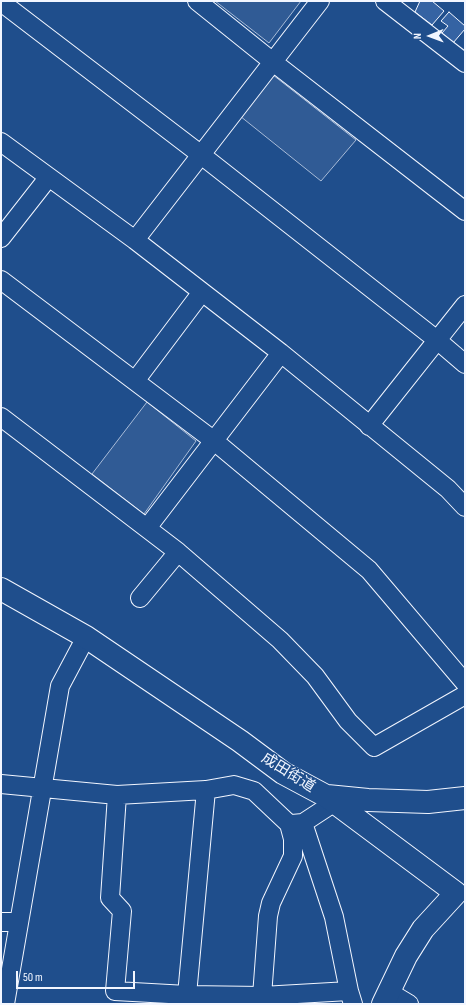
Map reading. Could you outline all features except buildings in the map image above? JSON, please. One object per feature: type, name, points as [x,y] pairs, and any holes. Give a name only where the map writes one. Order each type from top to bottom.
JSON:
[{"type":"highway","name":"成田街道","points":[[1,589],[86,637],[240,741],[283,773],[330,799],[462,888],[423,929],[406,956],[386,998]]},
{"type":"highway","points":[[330,799],[428,802],[465,798]]},
{"type":"street","points":[[197,1],[272,62],[465,211]]},
{"type":"street","points":[[135,240],[200,154],[320,1]]},
{"type":"street","points":[[385,1],[465,63]]},
{"type":"street","points":[[1,2],[200,154],[437,340],[465,364]]},
{"type":"street","points":[[1,142],[48,178],[135,240],[280,353],[448,490],[465,507]]},
{"type":"street","points":[[1,238],[48,178]]},
{"type":"street","points":[[1,280],[213,440],[369,570],[465,683]]},
{"type":"street","points":[[135,381],[202,292]]},
{"type":"street","points":[[370,426],[465,304]]},
{"type":"street","points":[[147,528],[280,353]]},
{"type":"street","points":[[1,417],[178,552],[280,640],[316,676],[358,734],[374,747],[465,695]]},
{"type":"street","points":[[140,598],[178,552]]},
{"type":"street","points":[[5,1004],[60,686],[86,637]]},
{"type":"street","points":[[1,784],[116,795],[206,790],[234,786],[254,791],[296,823],[334,917],[351,998],[260,1000],[115,991],[122,911],[110,898],[116,795]]},
{"type":"street","points":[[187,995],[206,790]]},
{"type":"street","points":[[260,1000],[268,916],[271,903],[293,856],[293,839],[296,823],[330,799]]},
{"type":"street","points":[[1,922],[19,922]]},
{"type":"street","points":[[386,998],[409,1004]]},
{"type":"shaded area","points":[[215,1],[301,1],[269,43]]},
{"type":"shaded area","points":[[273,75],[356,140],[321,181],[240,116]]},
{"type":"shaded area","points":[[147,402],[196,441],[144,514],[92,474]]}]
